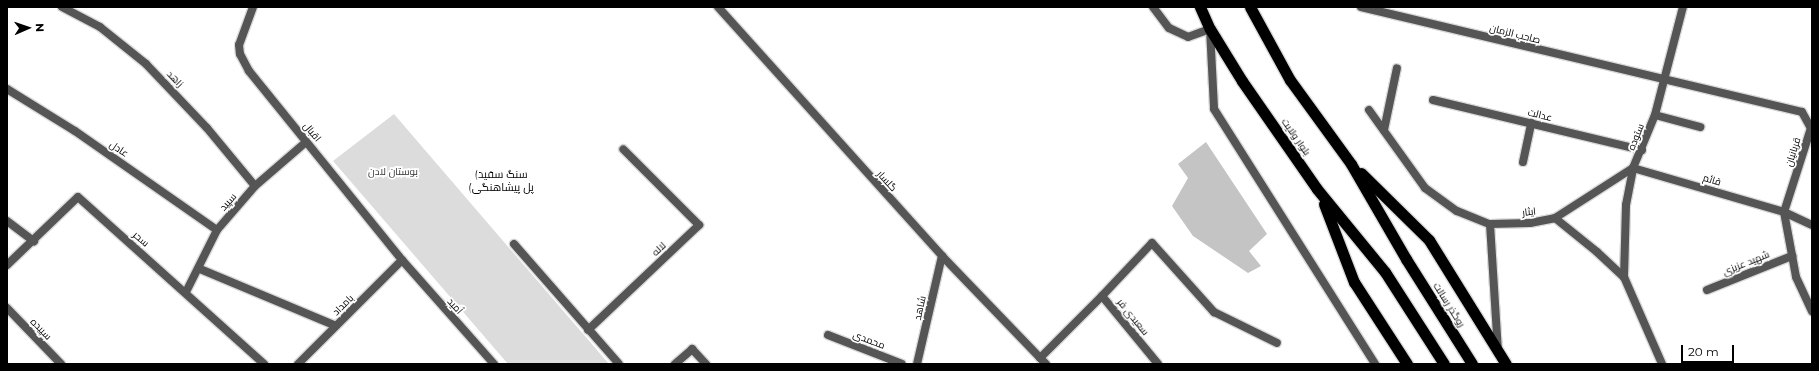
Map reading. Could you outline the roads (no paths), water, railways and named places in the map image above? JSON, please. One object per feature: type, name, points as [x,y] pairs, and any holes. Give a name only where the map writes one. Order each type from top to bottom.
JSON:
[{"type":"highway","name":"بلوار ولایت","points":[[1200,7],[1210,29],[1242,82],[1317,189],[1385,272],[1444,364]]},
{"type":"highway","points":[[1250,7],[1290,80],[1351,164],[1429,240],[1506,364]]},
{"type":"highway","name":"روگذر رسالت","points":[[1351,164],[1406,259],[1472,364]]},
{"type":"highway","points":[[1317,189],[1354,282],[1407,364]]},
{"type":"street","name":"زاهد","points":[[62,7],[106,32],[146,64],[207,128],[255,186]]},
{"type":"street","name":"اقبال","points":[[253,7],[240,36],[240,54],[249,72],[402,260]]},
{"type":"street","name":"گلسار","points":[[718,7],[942,256],[1043,361]]},
{"type":"street","points":[[1153,7],[1169,28],[1188,38],[1210,29],[1214,109],[1374,364]]},
{"type":"street","name":"صاحب الزمان","points":[[1361,7],[1664,81]]},
{"type":"street","name":"ستوده","points":[[1624,277],[1626,204],[1633,168],[1642,150],[1655,115],[1683,7]]},
{"type":"street","points":[[1384,130],[1397,68]]},
{"type":"street","name":"قربانیان","points":[[1664,81],[1802,112],[1811,128],[1784,212],[1796,277],[1812,312]]},
{"type":"street","name":"عادل","points":[[7,89],[75,131],[217,230]]},
{"type":"street","name":"عدالت","points":[[1433,100],[1642,150]]},
{"type":"street","name":"ایثار","points":[[1369,110],[1424,188],[1457,211],[1490,224],[1530,223],[1555,218]]},
{"type":"street","points":[[1655,115],[1700,127]]},
{"type":"street","points":[[1522,162],[1530,123]]},
{"type":"street","name":"سپید","points":[[186,292],[200,269],[217,230],[255,186],[306,142]]},
{"type":"street","name":"لاله","points":[[588,330],[699,226],[623,150]]},
{"type":"street","points":[[1633,168],[1555,218],[1624,277],[1662,364]]},
{"type":"street","name":"قائم","points":[[1633,168],[1784,212],[1812,225]]},
{"type":"street","name":"سحر","points":[[7,265],[34,241],[78,197],[186,292],[264,364]]},
{"type":"street","points":[[7,221],[34,241]]},
{"type":"street","points":[[1490,224],[1498,350]]},
{"type":"street","points":[[1102,296],[1152,243],[1214,312],[1277,342]]},
{"type":"street","points":[[514,244],[619,364]]},
{"type":"street","name":"شاهد","points":[[917,364],[942,256]]},
{"type":"street","name":"شهید عزیزی","points":[[1707,290],[1792,256]]},
{"type":"street","name":"بامداد","points":[[298,364],[402,260]]},
{"type":"street","name":"اُمید","points":[[402,260],[494,364]]},
{"type":"street","points":[[200,269],[336,326]]},
{"type":"street","name":"سعیدی فر","points":[[1043,361],[1102,296],[1158,364]]},
{"type":"street","name":"سپیده","points":[[7,308],[61,364]]},
{"type":"street","name":"محمدی","points":[[828,335],[902,364]]},
{"type":"street","points":[[675,364],[692,349],[706,364]]},
{"type":"district","name":"(سنگ سفید (پل پیشاهنگی","points":[[501,181]]},
{"type":"park label","name":"بوستان لادن","points":[[393,172]]}]
